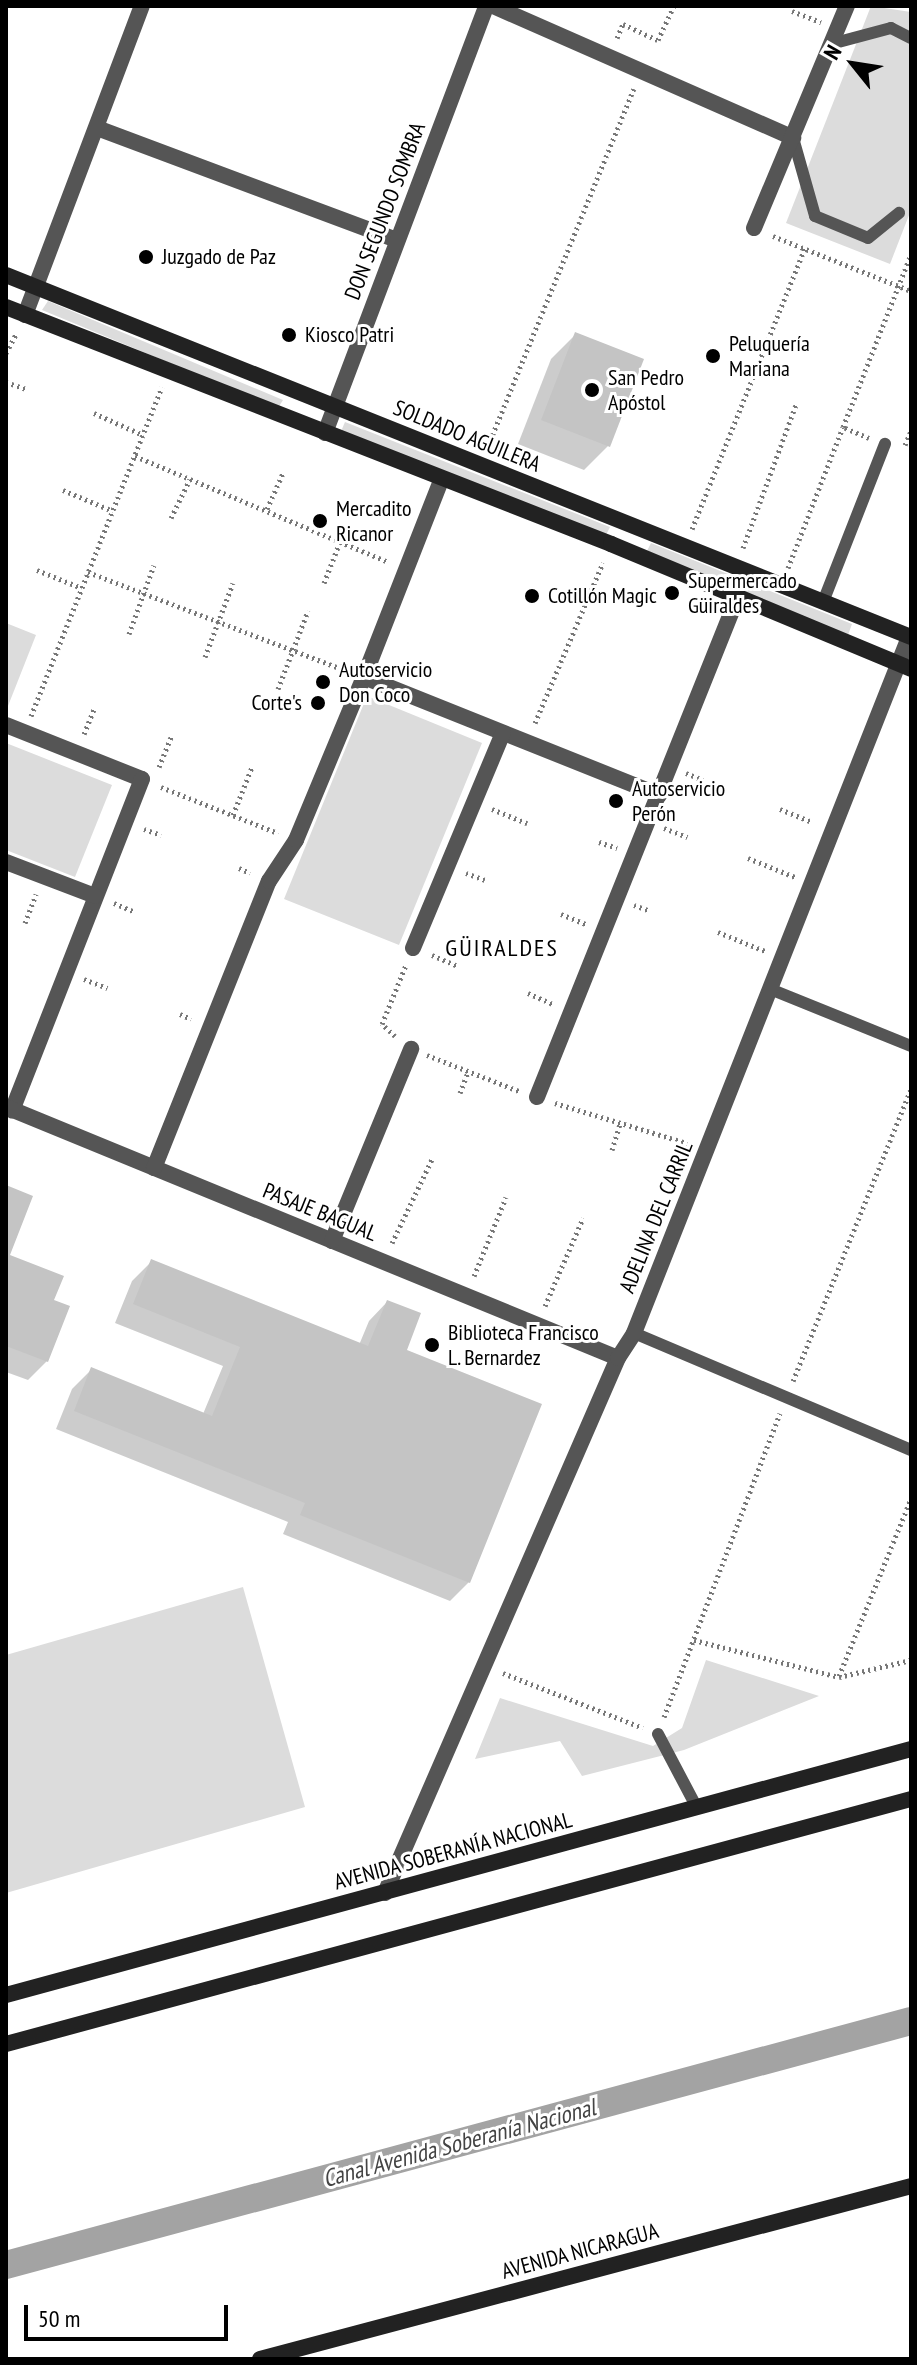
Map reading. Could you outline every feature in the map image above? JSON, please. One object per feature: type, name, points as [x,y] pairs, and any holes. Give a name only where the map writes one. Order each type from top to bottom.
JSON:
[{"type":"street","points":[[25,315],[142,6]]},
{"type":"street","name":"DON SEGUNDO SOMBRA","points":[[325,433],[486,6]]},
{"type":"street","points":[[493,6],[793,138]]},
{"type":"street","points":[[754,228],[847,6]]},
{"type":"street","points":[[97,128],[397,240]]},
{"type":"street","name":"SOLDADO AGUILERA","points":[[6,275],[910,637]]},
{"type":"street","points":[[6,307],[441,481],[611,544],[905,666]]},
{"type":"street","points":[[154,1168],[269,881],[296,840],[441,481]]},
{"type":"street","points":[[635,554],[644,530]]},
{"type":"street","points":[[537,1097],[738,596]]},
{"type":"street","name":"ADELINA DEL CARRIL","points":[[385,1893],[618,1358],[634,1333],[833,830],[905,666],[910,637]]},
{"type":"street","points":[[364,677],[659,795]]},
{"type":"street","points":[[6,725],[147,781],[95,896],[9,1108]]},
{"type":"street","points":[[413,948],[503,733]]},
{"type":"street","points":[[6,862],[95,896]]},
{"type":"street","points":[[332,1241],[411,1049]]},
{"type":"street","name":"PASAJE BAGUAL","points":[[9,1108],[618,1358]]},
{"type":"street","name":"AVENIDA SOBERANÍA NACIONAL","points":[[6,1995],[911,1749]]},
{"type":"street","points":[[6,2044],[911,1799]]},
{"type":"street","name":"AVENIDA NICARAGUA","points":[[260,2359],[911,2186]]},
{"type":"lane","points":[[831,44],[891,28],[911,38]]},
{"type":"lane","points":[[793,138],[815,216],[868,238],[899,213]]},
{"type":"lane","points":[[823,602],[885,444]]},
{"type":"lane","points":[[770,989],[911,1046]]},
{"type":"lane","points":[[634,1333],[911,1450]]},
{"type":"lane","points":[[658,1734],[697,1808]]},
{"type":"path","points":[[608,58],[623,24],[658,40],[674,6]]},
{"type":"path","points":[[792,11],[837,27]]},
{"type":"path","points":[[480,465],[640,73]]},
{"type":"path","points":[[754,228],[911,291]]},
{"type":"path","points":[[685,547],[805,248]]},
{"type":"path","points":[[781,585],[911,254]]},
{"type":"path","points":[[24,732],[169,371]]},
{"type":"path","points":[[6,382],[26,389]]},
{"type":"path","points":[[736,567],[796,405]]},
{"type":"path","points":[[94,413],[143,435]]},
{"type":"path","points":[[843,427],[911,454]]},
{"type":"path","points":[[903,451],[911,431]]},
{"type":"path","points":[[135,456],[407,570]]},
{"type":"path","points":[[267,509],[283,473]]},
{"type":"path","points":[[171,518],[190,479]]},
{"type":"path","points":[[63,490],[113,511]]},
{"type":"path","points":[[324,583],[340,542]]},
{"type":"path","points":[[527,742],[611,544]]},
{"type":"path","points":[[129,634],[154,565]]},
{"type":"path","points":[[37,570],[82,588]]},
{"type":"path","points":[[88,572],[364,677]]},
{"type":"path","points":[[205,657],[233,583]]},
{"type":"path","points":[[278,689],[308,611]]},
{"type":"path","points":[[172,734],[147,781],[296,840]]},
{"type":"path","points":[[233,815],[252,767]]},
{"type":"path","points":[[473,801],[527,823]]},
{"type":"path","points":[[780,809],[833,830]]},
{"type":"path","points":[[748,858],[812,883]]},
{"type":"path","points":[[25,923],[43,876]]},
{"type":"path","points":[[718,932],[782,957]]},
{"type":"path","points":[[411,1049],[382,1024],[413,948],[458,966]]},
{"type":"path","points":[[460,1093],[468,1072]]},
{"type":"path","points":[[482,1665],[658,1734],[786,1397],[911,1089]]},
{"type":"path","points":[[612,1150],[620,1124]]},
{"type":"path","points":[[383,1262],[432,1159]]},
{"type":"path","points":[[466,1296],[506,1197]]},
{"type":"path","points":[[536,1325],[583,1218]]},
{"type":"path","points":[[839,1677],[911,1499]]},
{"type":"path","points":[[694,1640],[839,1677],[911,1660]]},
{"type":"shaded area","points":[[871,6],[911,12],[911,210],[890,264],[786,223]]},
{"type":"shaded area","points":[[48,301],[283,400],[278,408],[42,310]]},
{"type":"shaded area","points":[[345,422],[610,527],[606,535],[339,436]]},
{"type":"shaded area","points":[[651,543],[852,624],[848,635],[647,551]]},
{"type":"shaded area","points":[[6,623],[36,635],[6,711]]},
{"type":"shaded area","points":[[367,696],[482,743],[399,945],[284,899]]},
{"type":"shaded area","points":[[6,743],[112,785],[75,877],[6,850]]},
{"type":"shaded area","points":[[243,1587],[305,1807],[6,1893],[6,1655]]},
{"type":"shaded area","points":[[706,1660],[819,1696],[684,1750],[582,1776],[560,1741],[475,1759],[500,1698],[653,1746],[682,1728]]},
{"type":"building","name":"San Pedro Apóstol","points":[[575,332],[644,359],[610,447],[541,420]]},
{"type":"building","points":[[6,1185],[33,1196],[10,1255],[64,1276],[54,1300],[70,1306],[48,1362],[6,1346]]},
{"type":"building","points":[[151,1259],[368,1346],[387,1300],[421,1313],[407,1350],[542,1404],[470,1583],[300,1515],[305,1503],[74,1411],[91,1367],[212,1416],[240,1347],[133,1304]]},
{"type":"waterway","name":"Canal Avenida Soberanía Nacional","points":[[6,2265],[911,2021]]},
{"type":"place","name":"Juzgado de Paz","points":[[146,257]]},
{"type":"place","name":"Kiosco Patri","points":[[289,335]]},
{"type":"place","name":"Peluquería Mariana","points":[[713,356]]},
{"type":"place","name":"San Pedro Apóstol","points":[[592,390]]},
{"type":"place","name":"Mercadito Ricanor","points":[[320,521]]},
{"type":"place","name":"Supermercado Güiraldes","points":[[672,593]]},
{"type":"place","name":"Cotillón Magic","points":[[532,596]]},
{"type":"place","name":"Autoservicio Don Coco","points":[[323,682]]},
{"type":"place","name":"Corte's","points":[[318,703]]},
{"type":"place","name":"Autoservicio Perón","points":[[616,801]]},
{"type":"place","name":"Biblioteca Francisco L. Bernardez","points":[[432,1345]]},
{"type":"district","name":"GÜIRALDES","points":[[502,948]]}]
